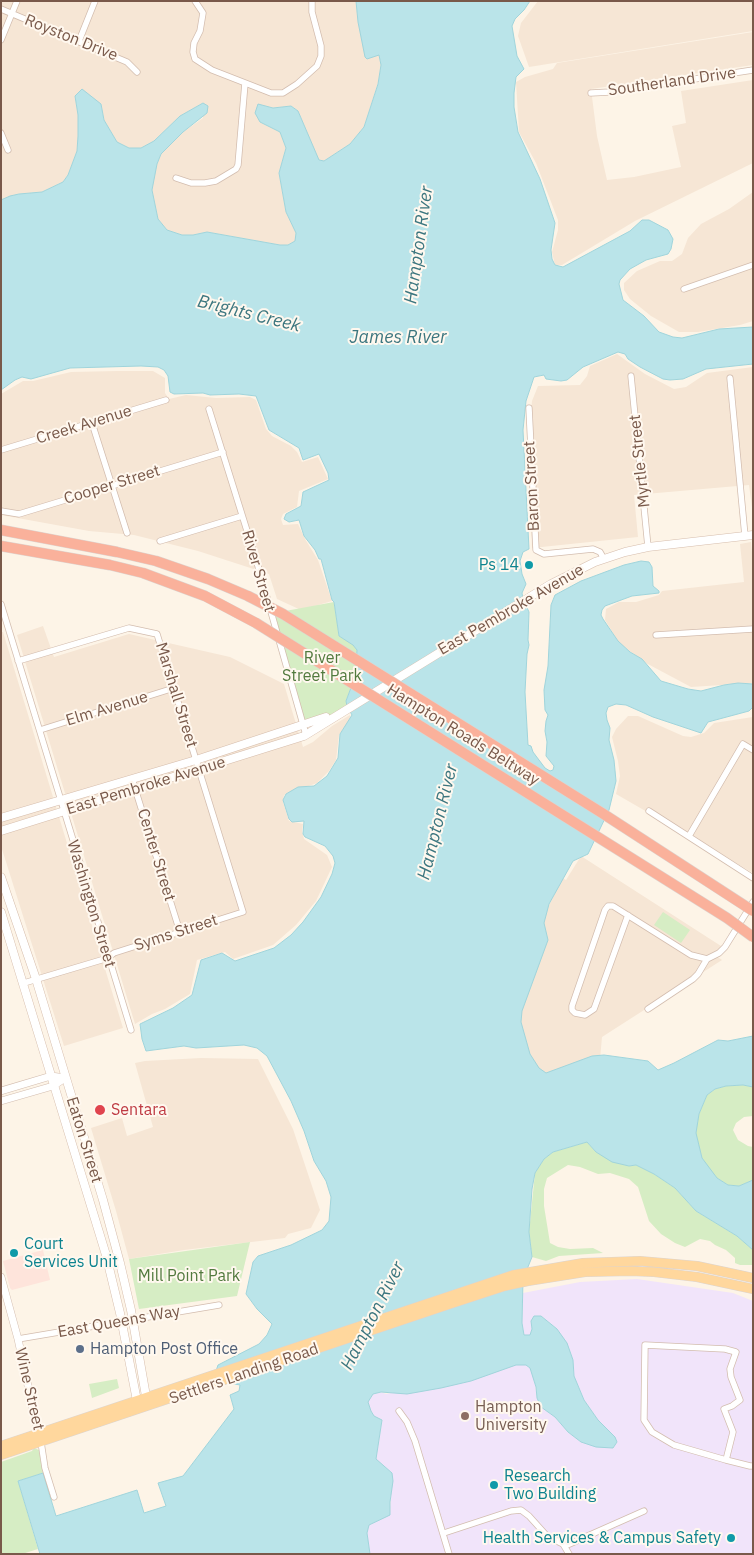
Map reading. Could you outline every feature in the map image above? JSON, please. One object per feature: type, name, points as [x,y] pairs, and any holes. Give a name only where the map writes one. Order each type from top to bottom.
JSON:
[{"type":"highway","name":"Hampton Roads Beltway","points":[[1,530],[156,561],[208,579],[248,596],[283,614],[552,782],[753,911]]},
{"type":"highway","name":"Hampton Roads Beltway","points":[[1,546],[110,565],[143,573],[206,596],[256,623],[727,918],[753,937]]},
{"type":"main road","name":"East Pembroke Avenue","points":[[1,831],[306,735],[532,595],[574,572],[604,559],[648,547],[749,535]]},
{"type":"main road","name":"East Pembroke Avenue","points":[[1,818],[196,760],[303,726],[342,711]]},
{"type":"main road","name":"Eaton Street","points":[[1,877],[36,979],[120,1263],[132,1319],[142,1404]]},
{"type":"main road","name":"Eaton Street","points":[[1,912],[103,1247],[142,1404]]},
{"type":"main road","name":"Settlers Landing Road","points":[[1,1456],[40,1438],[178,1392],[490,1282],[593,1262],[652,1262],[711,1268],[753,1278]]},
{"type":"main road","name":"Settlers Landing Road","points":[[549,1272],[654,1272],[709,1279],[753,1289]]},
{"type":"main road","name":"Settlers Landing Road","points":[[1,1446],[40,1438]]},
{"type":"street","points":[[1,40],[17,1]]},
{"type":"street","points":[[79,41],[95,1]]},
{"type":"street","points":[[195,1],[203,13],[200,31],[194,43],[193,52],[195,60],[212,70],[245,83],[271,93],[283,94],[316,66],[321,56],[321,46],[312,12],[312,1]]},
{"type":"street","name":"Royston Drive","points":[[1,9],[127,62],[137,72]]},
{"type":"street","name":"Southerland Drive","points":[[590,93],[610,92],[753,70]]},
{"type":"street","points":[[176,178],[191,183],[205,183],[216,181],[236,169],[238,165],[245,83]]},
{"type":"street","points":[[1,133],[8,150]]},
{"type":"street","points":[[684,289],[753,265]]},
{"type":"street","name":"Myrtle Street","points":[[631,376],[648,547]]},
{"type":"street","points":[[730,378],[749,535]]},
{"type":"street","name":"Creek Avenue","points":[[1,450],[166,400]]},
{"type":"street","name":"Baron Street","points":[[529,408],[536,550],[544,554],[592,549],[600,552],[604,559]]},
{"type":"street","name":"River Street","points":[[209,409],[306,735]]},
{"type":"street","points":[[92,423],[127,534]]},
{"type":"street","name":"Cooper Street","points":[[1,511],[19,514],[222,452]]},
{"type":"street","points":[[160,541],[242,516]]},
{"type":"street","name":"Washington Street","points":[[1,604],[131,1030]]},
{"type":"street","name":"Marshall Street","points":[[18,661],[129,628],[158,634],[243,912]]},
{"type":"street","points":[[656,636],[753,629]]},
{"type":"street","name":"Elm Avenue","points":[[40,730],[174,688]]},
{"type":"street","points":[[689,836],[743,744],[753,750]]},
{"type":"street","name":"Center Street","points":[[132,779],[180,932]]},
{"type":"street","points":[[648,811],[753,878]]},
{"type":"street","points":[[628,915],[594,1009],[585,1014],[573,1012],[572,1006],[608,906],[613,906],[628,915],[691,955],[707,958],[719,953],[725,947],[753,902]]},
{"type":"street","name":"Syms Street","points":[[24,983],[108,958],[114,953],[243,912]]},
{"type":"street","points":[[648,1010],[693,979],[707,958]]},
{"type":"street","points":[[1,1091],[50,1076],[65,1078]]},
{"type":"street","points":[[1,1101],[53,1086],[65,1078]]},
{"type":"street","name":"Wine Street","points":[[2,1281],[18,1339],[45,1468],[54,1497]]},
{"type":"street","name":"East Queens Way","points":[[18,1339],[220,1305]]},
{"type":"street","points":[[726,1460],[733,1432],[724,1409],[740,1400],[731,1377],[730,1369],[736,1352],[725,1349],[645,1345],[644,1420],[652,1432],[674,1445],[726,1460],[753,1466]]},
{"type":"street","points":[[399,1411],[407,1422],[415,1441],[450,1554]]},
{"type":"street","points":[[444,1534],[511,1511],[521,1510],[547,1536],[561,1542],[569,1554]]},
{"type":"street","points":[[565,1546],[644,1511]]},
{"type":"shaded area","points":[[1,1],[356,1],[358,22],[379,55],[381,65],[378,83],[364,127],[350,144],[324,161],[318,160],[298,111],[291,106],[273,108],[258,105],[260,122],[280,132],[286,148],[279,173],[286,212],[296,233],[295,241],[288,245],[207,232],[182,235],[167,230],[158,219],[151,189],[157,164],[161,154],[183,132],[203,118],[203,103],[180,116],[154,141],[141,148],[129,148],[117,142],[104,120],[101,104],[75,96],[78,115],[77,151],[68,175],[63,182],[42,192],[19,194],[1,200]]},
{"type":"shaded area","points":[[538,1],[753,1],[753,31],[529,67],[518,36],[521,23]]},
{"type":"shaded area","points":[[753,32],[753,65],[591,89],[597,136],[607,180],[634,177],[681,167],[672,126],[686,123],[681,91],[753,80],[753,163],[635,221],[562,265],[555,265],[552,252],[558,230],[558,220],[536,163],[519,132],[516,82],[525,77],[553,69],[557,63]]},
{"type":"shaded area","points":[[753,192],[753,321],[698,332],[679,332],[651,316],[630,299],[624,290],[624,283],[637,271],[660,261],[672,261],[682,254],[688,238],[701,224],[729,209]]},
{"type":"shaded area","points":[[617,354],[645,374],[674,389],[686,387],[707,373],[753,367],[753,515],[749,485],[634,495],[638,537],[532,548],[528,451],[532,401],[538,386],[580,385],[587,376],[590,366]]},
{"type":"shaded area","points":[[153,371],[165,378],[165,393],[169,399],[186,395],[216,398],[250,397],[256,400],[266,429],[272,436],[291,446],[297,452],[302,462],[318,457],[328,479],[299,491],[297,507],[283,514],[281,519],[283,525],[298,524],[318,560],[332,601],[301,610],[277,599],[269,574],[198,551],[134,535],[89,531],[1,515],[1,394],[23,381],[33,381],[71,372]]},
{"type":"shaded area","points":[[751,542],[753,562],[753,683],[691,687],[644,662],[619,643],[605,620],[606,609],[619,602],[636,602],[659,595],[662,591],[744,582],[740,544]]},
{"type":"shaded area","points":[[43,626],[54,657],[129,634],[230,657],[284,684],[303,747],[350,715],[351,719],[339,735],[336,760],[329,771],[317,783],[284,795],[283,802],[289,821],[303,824],[304,839],[327,855],[332,867],[316,901],[296,925],[273,945],[233,959],[225,952],[197,960],[190,994],[135,1024],[17,635]]},
{"type":"shaded area","points":[[1,632],[3,632],[123,1028],[64,1046],[1,846]]},
{"type":"shaded area","points":[[628,716],[638,716],[683,736],[691,737],[704,733],[714,723],[753,717],[753,873],[616,794],[620,776],[612,737],[616,729]]},
{"type":"shaded area","points":[[581,856],[721,946],[716,956],[722,960],[602,1037],[600,1059],[549,1076],[540,1071],[533,1063],[514,1020],[540,924],[562,878],[566,880]]},
{"type":"shaded area","points":[[201,1058],[258,1059],[293,1129],[320,1210],[311,1228],[288,1234],[285,1238],[184,1250],[129,1259],[91,1128],[122,1118],[127,1136],[153,1127],[135,1063]]},
{"type":"shaded area","points":[[43,1250],[50,1280],[12,1290],[3,1261]]},
{"type":"shaded area","name":"Hampton University","points":[[637,1279],[733,1293],[753,1301],[753,1554],[370,1554],[367,1533],[369,1525],[390,1514],[392,1473],[376,1460],[382,1420],[374,1416],[371,1411],[368,1402],[373,1394],[381,1392],[386,1394],[516,1365],[526,1365],[530,1368],[534,1377],[537,1398],[541,1407],[555,1417],[568,1432],[581,1442],[613,1448],[617,1442],[615,1437],[598,1420],[584,1400],[574,1376],[573,1360],[557,1329],[541,1316],[531,1321],[532,1329],[530,1336],[524,1335],[522,1323],[523,1293],[580,1282]]},
{"type":"green space","name":"River Street Park","points":[[334,602],[339,636],[354,645],[357,650],[355,677],[346,701],[347,706],[303,727],[269,614]]},
{"type":"green space","points":[[663,912],[690,930],[681,943],[654,925]]},
{"type":"green space","points":[[743,1085],[753,1087],[753,1116],[744,1117],[736,1123],[733,1130],[738,1140],[753,1147],[753,1180],[739,1186],[728,1185],[717,1178],[708,1168],[702,1158],[695,1133],[699,1114],[707,1095],[715,1089]]},
{"type":"green space","points":[[587,1142],[596,1152],[629,1166],[636,1165],[675,1188],[696,1211],[737,1236],[753,1250],[753,1265],[735,1263],[735,1258],[726,1250],[710,1241],[700,1239],[685,1247],[675,1243],[661,1234],[649,1221],[638,1187],[629,1179],[610,1173],[598,1174],[580,1167],[568,1165],[547,1178],[544,1189],[544,1206],[550,1243],[558,1247],[570,1249],[593,1248],[603,1253],[559,1256],[546,1261],[532,1257],[529,1232],[535,1173],[544,1159],[553,1152]]},
{"type":"green space","name":"Mill Point Park","points":[[250,1242],[237,1296],[139,1309],[129,1259]]},
{"type":"green space","points":[[117,1379],[119,1388],[92,1398],[89,1384]]},
{"type":"green space","points":[[34,1448],[39,1450],[43,1473],[18,1481],[38,1549],[22,1554],[1,1554],[1,1462],[32,1451]]},
{"type":"water","name":"James River","points":[[356,1],[530,1],[515,19],[512,26],[517,56],[524,69],[516,77],[514,107],[518,132],[540,179],[555,223],[551,250],[555,265],[563,267],[630,231],[642,220],[649,220],[668,230],[673,239],[671,249],[668,254],[646,260],[630,269],[620,280],[619,284],[623,300],[644,316],[659,332],[673,337],[682,338],[719,329],[753,327],[753,364],[706,369],[683,379],[670,380],[663,379],[640,367],[628,359],[625,354],[618,352],[583,367],[567,380],[546,379],[544,375],[534,377],[526,401],[523,430],[529,549],[523,552],[520,561],[526,584],[522,593],[523,599],[529,612],[529,645],[525,692],[528,745],[531,746],[533,752],[545,768],[550,771],[553,770],[554,766],[546,756],[547,742],[545,731],[548,715],[545,710],[544,690],[548,666],[551,605],[555,595],[581,581],[624,565],[641,561],[649,562],[652,567],[653,586],[659,593],[632,596],[605,606],[602,610],[601,615],[603,619],[618,641],[630,652],[642,659],[661,681],[701,691],[738,683],[753,684],[753,707],[749,711],[708,722],[701,733],[653,717],[626,705],[616,704],[608,707],[606,713],[610,728],[609,740],[614,760],[616,781],[609,810],[588,854],[573,861],[549,904],[544,923],[548,940],[522,1011],[521,1022],[530,1054],[539,1068],[546,1073],[592,1056],[604,1055],[648,1061],[658,1070],[718,1040],[728,1041],[753,1036],[753,1087],[743,1085],[726,1086],[715,1089],[707,1095],[699,1114],[696,1133],[702,1158],[717,1178],[728,1185],[739,1186],[753,1180],[753,1250],[737,1236],[696,1211],[675,1188],[636,1165],[629,1166],[612,1162],[596,1152],[587,1142],[553,1152],[544,1159],[535,1173],[532,1189],[529,1232],[532,1257],[523,1279],[522,1323],[524,1335],[530,1335],[532,1329],[531,1321],[534,1316],[541,1316],[557,1329],[567,1343],[573,1360],[574,1376],[584,1400],[598,1420],[615,1437],[617,1442],[613,1448],[596,1447],[581,1442],[568,1432],[555,1417],[541,1407],[530,1368],[526,1365],[516,1365],[471,1381],[441,1388],[407,1394],[381,1392],[373,1394],[368,1402],[371,1411],[374,1416],[382,1420],[376,1459],[392,1473],[393,1481],[390,1515],[369,1525],[367,1533],[370,1554],[40,1554],[18,1481],[43,1473],[56,1516],[137,1490],[144,1513],[166,1506],[158,1483],[183,1476],[234,1409],[230,1395],[239,1391],[240,1385],[229,1383],[220,1376],[216,1371],[218,1365],[259,1344],[267,1335],[272,1324],[257,1309],[246,1294],[253,1262],[258,1256],[291,1245],[322,1230],[329,1221],[331,1197],[326,1181],[314,1161],[291,1101],[267,1056],[257,1048],[244,1045],[196,1048],[184,1046],[146,1051],[140,1024],[173,1008],[192,995],[201,960],[222,953],[235,961],[274,948],[291,935],[303,922],[321,897],[332,874],[335,863],[333,856],[325,846],[305,837],[303,834],[304,821],[292,822],[289,819],[283,800],[286,794],[298,787],[314,786],[327,776],[338,758],[340,734],[352,715],[346,701],[355,677],[357,650],[339,636],[334,602],[321,559],[319,559],[315,550],[304,536],[299,520],[289,522],[284,519],[286,514],[301,506],[303,492],[329,480],[328,473],[319,454],[303,460],[299,448],[269,430],[256,396],[239,394],[210,395],[203,393],[174,394],[170,392],[168,376],[164,370],[158,367],[141,366],[70,368],[31,379],[22,377],[1,390],[1,200],[19,194],[42,192],[63,182],[68,175],[77,151],[78,115],[75,96],[82,89],[101,104],[104,120],[117,142],[129,148],[141,148],[154,141],[180,116],[203,103],[208,106],[207,113],[183,132],[161,154],[157,164],[152,190],[158,219],[167,230],[182,235],[207,232],[288,245],[295,241],[296,233],[286,212],[279,173],[286,148],[280,132],[260,122],[255,113],[258,104],[273,108],[291,106],[298,111],[319,160],[324,161],[350,144],[364,127],[378,84],[381,65],[379,55],[367,59],[365,57]]},
{"type":"place","name":"Ps 14","points":[[529,565]]},
{"type":"place","name":"Sentara","points":[[100,1110]]},
{"type":"place","name":"Court Services Unit","points":[[14,1253]]},
{"type":"place","name":"Hampton Post Office","points":[[80,1349]]},
{"type":"place","name":"Hampton University","points":[[465,1416]]},
{"type":"place","name":"Research Two Building","points":[[494,1485]]},
{"type":"place","name":"Health Services & Campus Safety","points":[[731,1538]]},
{"type":"water label","name":"Hampton River","points":[[419,245]]},
{"type":"water label","name":"Brights Creek","points":[[249,314]]},
{"type":"water label","name":"Hampton River","points":[[438,822]]},
{"type":"water label","name":"Hampton River","points":[[373,1316]]}]
